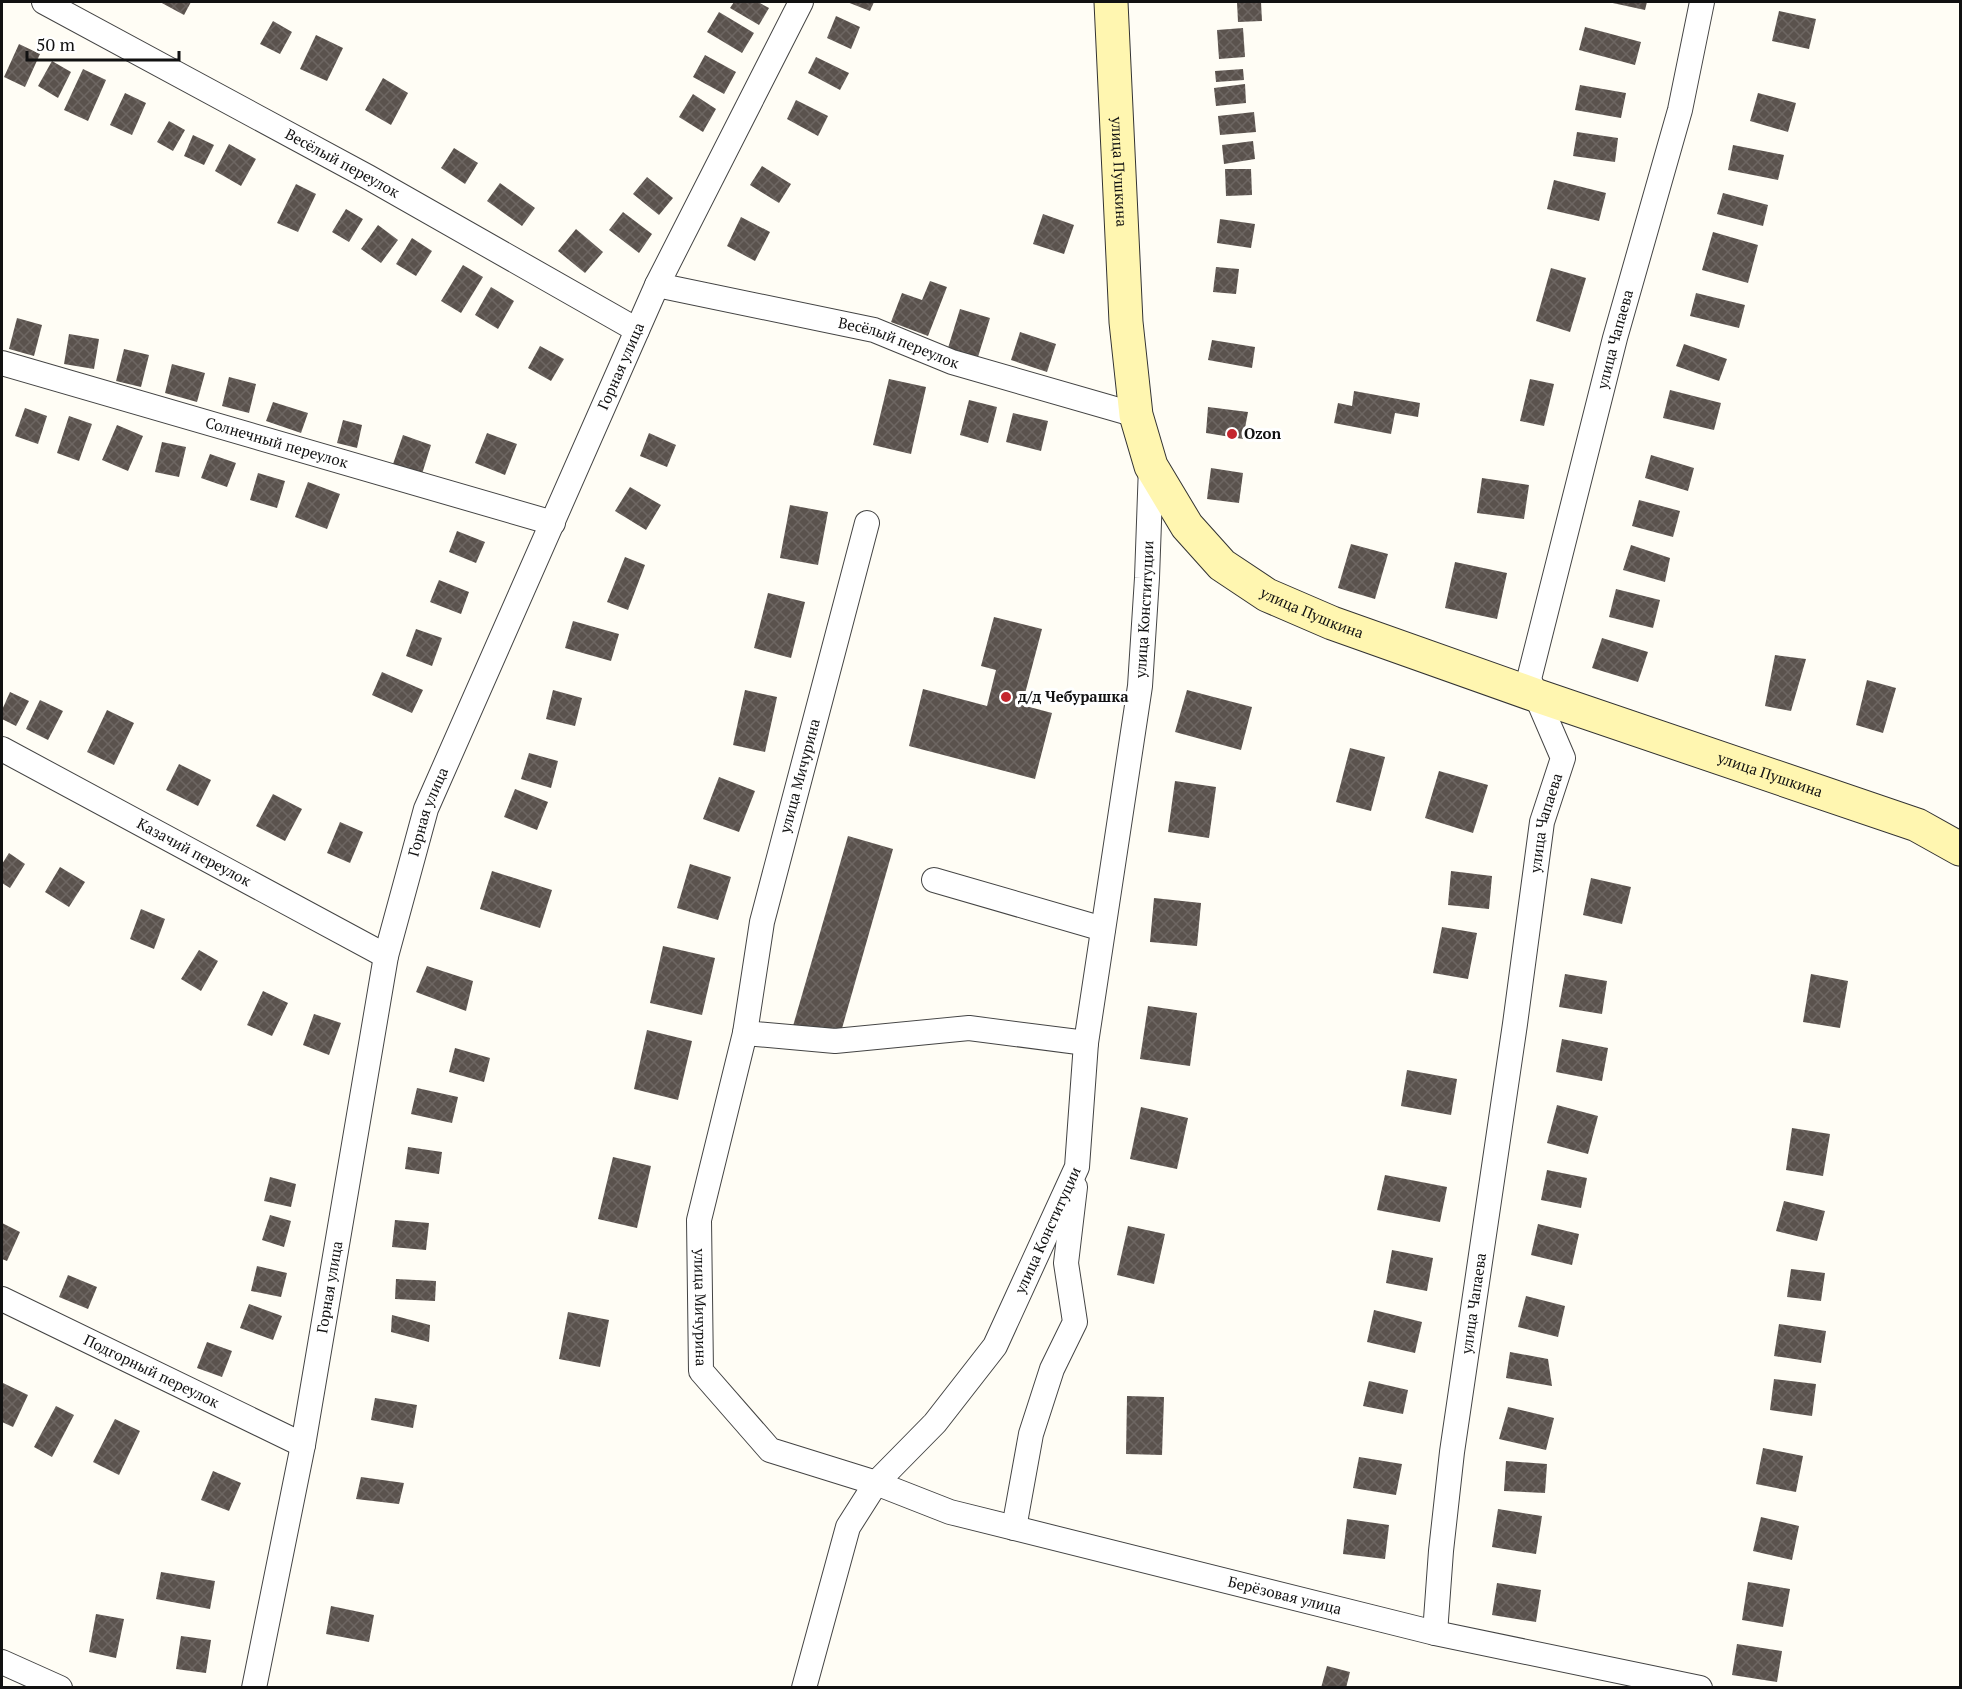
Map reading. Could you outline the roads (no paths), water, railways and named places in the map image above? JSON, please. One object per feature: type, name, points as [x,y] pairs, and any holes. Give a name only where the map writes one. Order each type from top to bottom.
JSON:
[{"type":"main road","name":"улица Пушкина","points":[[1111,2],[1126,322],[1136,415],[1150,466],[1187,526],[1222,565],[1267,595],[1332,623],[1917,825],[1960,849]]},
{"type":"street","name":"Весёлый переулок","points":[[45,2],[368,177],[637,330]]},
{"type":"street","name":"Горная улица","points":[[254,1688],[303,1445],[386,956],[426,809],[657,285],[801,2]]},
{"type":"street","name":"улица Чапаева","points":[[1435,1633],[1452,1452],[1512,1047],[1542,822],[1563,758],[1530,679],[1616,338],[1680,110],[1702,2]]},
{"type":"street","name":"Весёлый переулок","points":[[657,285],[874,330],[952,362],[1136,415]]},
{"type":"street","name":"Солнечный переулок","points":[[2,363],[553,523]]},
{"type":"street","name":"улица Конституции","points":[[876,1483],[935,1423],[995,1346],[1077,1167],[1086,1043],[1140,686],[1147,578],[1150,466]]},
{"type":"street","name":"улица Мичурина","points":[[867,522],[762,922],[745,1033],[699,1220],[701,1371],[770,1450],[876,1483]]},
{"type":"street","name":"Казачий переулок","points":[[2,749],[386,956]]},
{"type":"street","points":[[934,880],[1103,929]]},
{"type":"street","points":[[745,1033],[835,1041],[969,1028],[1086,1043]]},
{"type":"street","points":[[1014,1528],[1031,1434],[1052,1369],[1076,1322],[1066,1263],[1077,1167]]},
{"type":"street","name":"Подгорный переулок","points":[[2,1299],[303,1445]]},
{"type":"street","points":[[804,1688],[848,1527],[876,1483]]},
{"type":"street","name":"Берёзовая улица","points":[[876,1483],[950,1512],[1435,1633],[1700,1688]]},
{"type":"street","points":[[2,1662],[60,1688]]},
{"type":"place","name":"Ozon","points":[[1232,434]]},
{"type":"place","name":"д/д Чебурашка","points":[[1006,697]]}]
